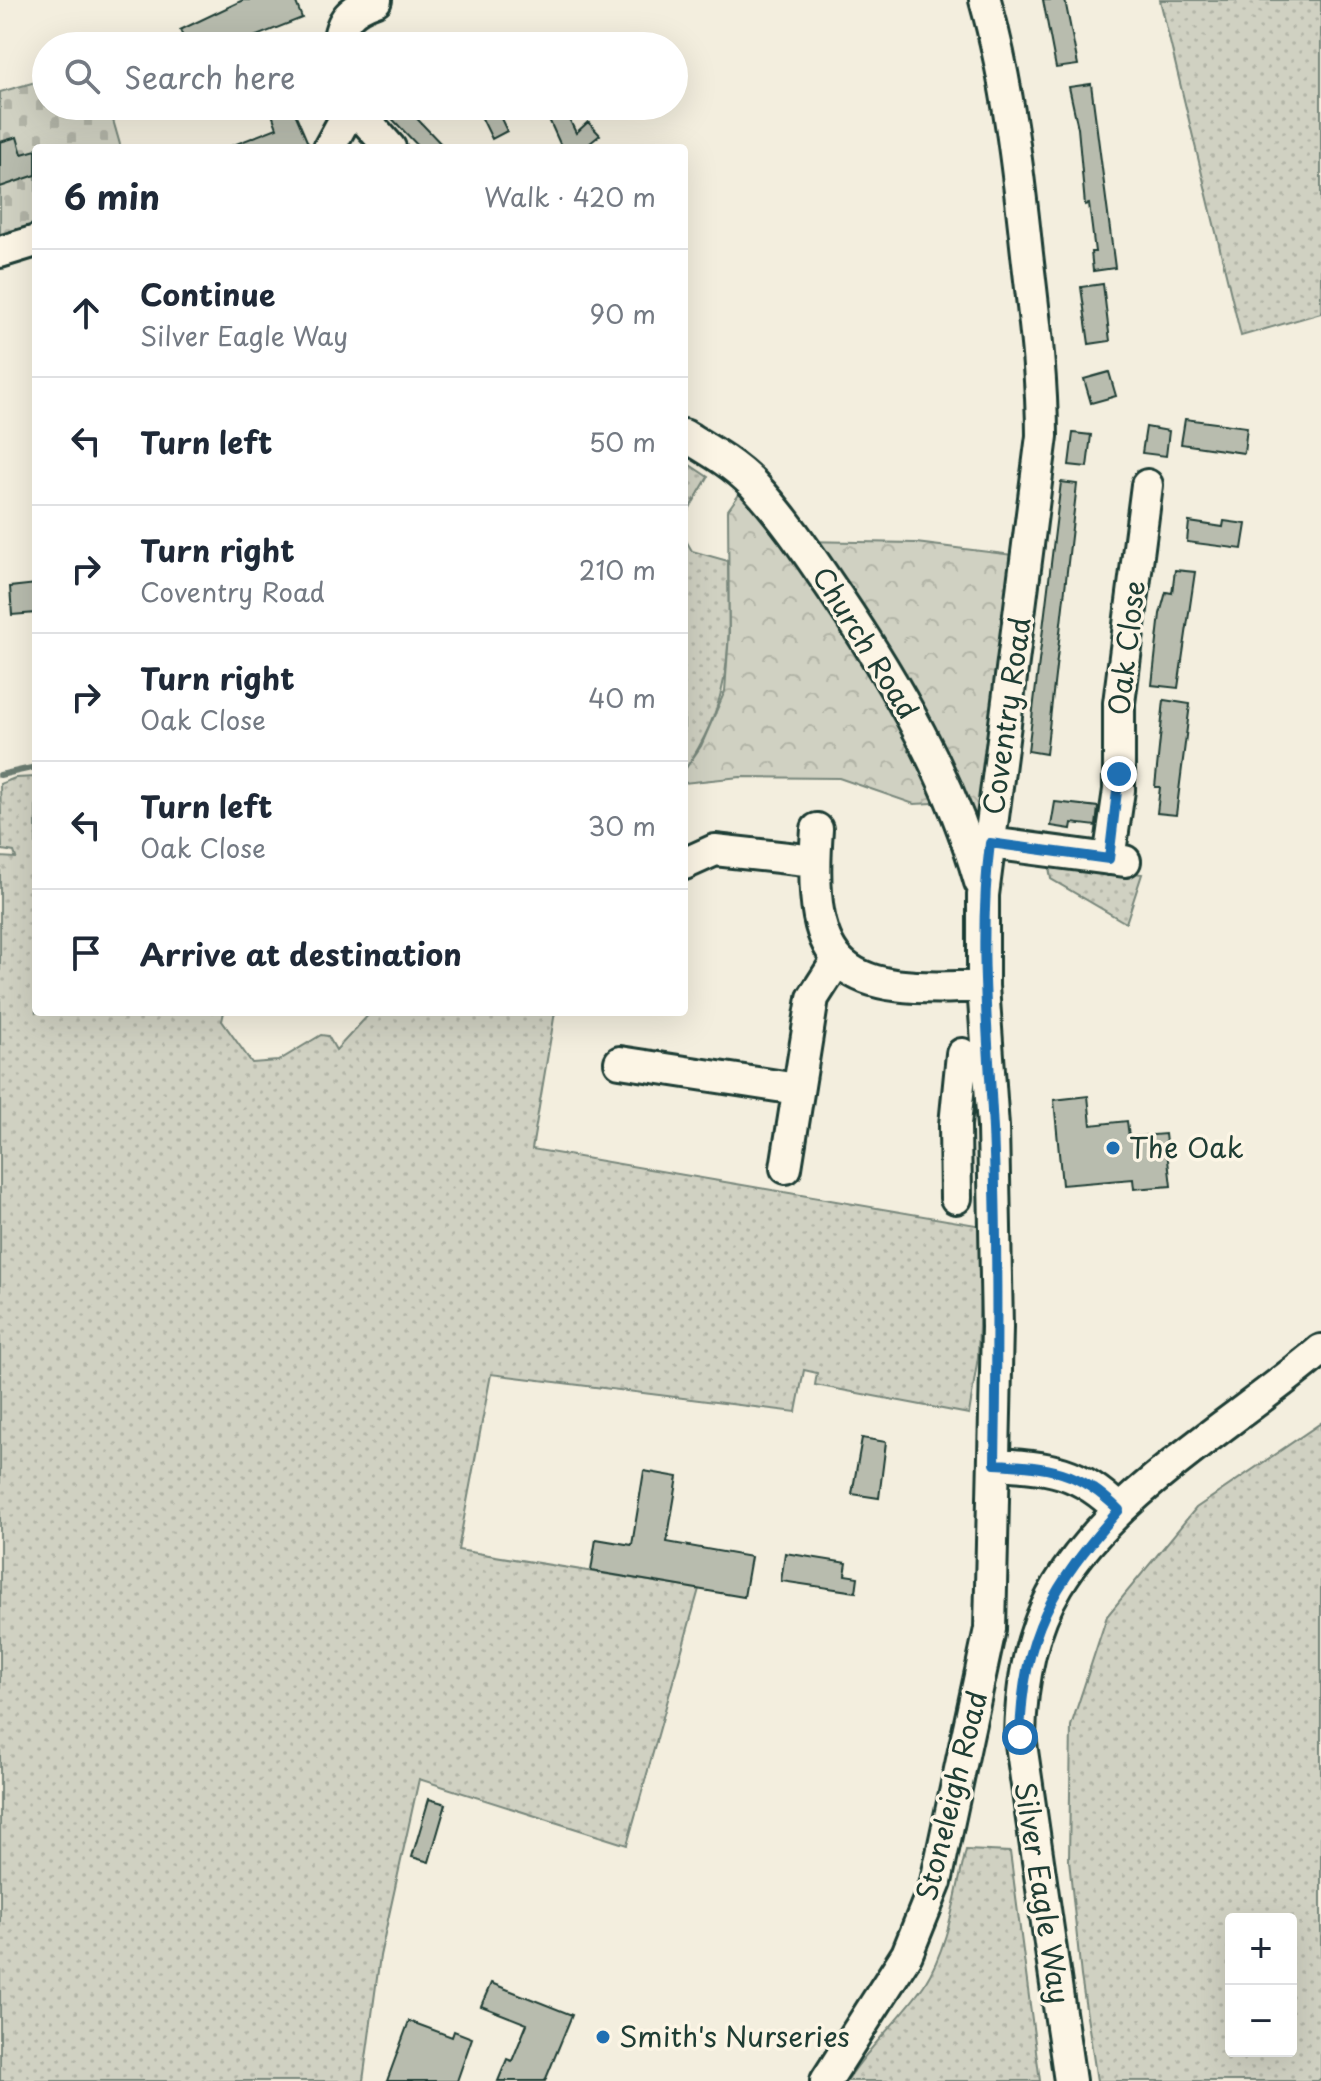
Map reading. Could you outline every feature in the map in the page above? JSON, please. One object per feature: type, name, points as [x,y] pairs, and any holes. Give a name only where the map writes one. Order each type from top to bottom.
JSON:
[{"type":"street","points":[[342,32],[346,16],[357,7],[376,0]]},
{"type":"street","name":"Coventry Road","points":[[985,0],[1004,80],[1042,388],[1042,424],[1029,557],[983,895],[983,986],[993,1148],[997,1327],[990,1629]]},
{"type":"street","points":[[331,144],[344,120]]},
{"type":"street","points":[[365,120],[386,144]]},
{"type":"street","points":[[0,252],[32,242]]},
{"type":"street","name":"Church Road","points":[[688,438],[752,482],[799,541],[867,641],[917,724],[940,773],[966,836],[983,895]]},
{"type":"street","name":"Oak Close","points":[[990,843],[1117,860],[1119,703],[1147,485]]},
{"type":"street","points":[[817,829],[815,861],[822,931],[836,962],[855,975],[880,982],[943,988],[983,986]]},
{"type":"street","points":[[688,862],[715,850],[815,861]]},
{"type":"street","points":[[786,1168],[813,998],[836,962]]},
{"type":"street","points":[[956,1198],[954,1172],[958,1145],[955,1125],[962,1054]]},
{"type":"street","points":[[620,1062],[797,1089]]},
{"type":"street","points":[[958,1145],[993,1148]]},
{"type":"street","name":"Silver Eagle Way","points":[[1070,2081],[1024,1776],[1021,1703],[1033,1642],[1058,1584],[1119,1510],[1321,1350]]},
{"type":"street","points":[[995,1464],[1064,1472],[1085,1480],[1119,1510]]},
{"type":"street","name":"Stoneleigh Road","points":[[826,2081],[907,1954],[936,1882],[964,1765],[990,1629]]},
{"type":"green space","points":[[1160,0],[1321,0],[1321,313],[1241,336]]},
{"type":"green space","points":[[32,83],[32,120],[113,120],[120,144],[32,144],[32,233],[0,242],[0,92]]},
{"type":"green space","points":[[688,464],[708,477],[688,511]]},
{"type":"green space","points":[[743,489],[800,541],[916,543],[1029,557],[983,895],[953,802],[914,804],[839,778],[740,777],[688,783],[688,765],[701,746],[725,691],[729,634],[728,510]]},
{"type":"green space","points":[[688,544],[692,551],[728,561],[726,670],[713,719],[688,765]]},
{"type":"green space","points":[[32,777],[32,1016],[223,1016],[222,1021],[252,1063],[278,1061],[321,1035],[328,1036],[336,1050],[367,1016],[554,1016],[532,1149],[982,1226],[978,1357],[969,1414],[815,1385],[817,1373],[804,1370],[796,1412],[491,1374],[458,1550],[699,1589],[627,1845],[419,1779],[380,1956],[363,2081],[0,2081],[0,857],[16,858],[14,852],[2,850],[0,784],[15,778]]},
{"type":"green space","points":[[1057,863],[1142,874],[1126,923],[1051,879],[1049,867]]},
{"type":"green space","points":[[1321,1423],[1321,2078],[1318,2081],[1097,2081],[1081,1976],[1069,1860],[1071,1726],[1107,1616],[1196,1508]]},
{"type":"green space","points":[[966,1850],[1010,1852],[1040,2081],[847,2081],[933,1970],[950,1919]]},
{"type":"building","points":[[243,0],[295,0],[302,18],[266,32],[180,30]]},
{"type":"building","points":[[1043,0],[1065,0],[1078,65],[1056,68]]},
{"type":"building","points":[[1091,84],[1115,268],[1093,271],[1091,252],[1095,252],[1089,204],[1085,205],[1078,128],[1069,87]]},
{"type":"building","points":[[274,120],[298,120],[308,144],[236,144],[277,128]]},
{"type":"building","points":[[393,120],[418,120],[441,144],[416,144]]},
{"type":"building","points":[[483,120],[502,120],[507,131],[492,139]]},
{"type":"building","points":[[549,120],[570,120],[576,133],[588,122],[600,135],[589,144],[560,144]]},
{"type":"building","points":[[17,137],[22,154],[32,151],[32,176],[0,187],[0,142]]},
{"type":"building","points":[[1103,284],[1110,341],[1089,344],[1081,287]]},
{"type":"building","points":[[1109,372],[1116,396],[1091,403],[1084,379]]},
{"type":"building","points":[[1185,419],[1247,427],[1244,453],[1181,444]]},
{"type":"building","points":[[1146,427],[1169,431],[1166,456],[1142,453]]},
{"type":"building","points":[[1073,433],[1091,435],[1087,467],[1069,465]]},
{"type":"building","points":[[1061,482],[1077,484],[1046,754],[1028,751]]},
{"type":"building","points":[[1224,521],[1246,524],[1242,549],[1187,542],[1189,522],[1223,527]]},
{"type":"building","points":[[1175,570],[1195,572],[1178,688],[1152,685],[1160,614],[1166,592],[1172,593]]},
{"type":"building","points":[[32,584],[32,613],[12,615],[10,587]]},
{"type":"building","points":[[1164,700],[1190,704],[1176,815],[1157,813],[1160,787],[1155,787]]},
{"type":"building","points":[[1055,802],[1098,807],[1096,826],[1072,823],[1071,829],[1051,826]]},
{"type":"building","name":"The Oak","points":[[1088,1096],[1091,1125],[1127,1121],[1129,1137],[1165,1134],[1171,1186],[1134,1189],[1133,1179],[1062,1185],[1054,1100]]},
{"type":"building","points":[[862,1438],[886,1442],[879,1498],[852,1494]]},
{"type":"building","points":[[644,1471],[678,1477],[667,1542],[751,1557],[744,1597],[591,1571],[596,1539],[632,1545]]},
{"type":"building","points":[[785,1553],[847,1563],[845,1575],[858,1577],[856,1592],[781,1581]]},
{"type":"building","points":[[429,1799],[446,1804],[429,1862],[412,1857]]},
{"type":"building","points":[[491,1983],[572,2015],[545,2081],[498,2081],[507,2059],[512,2061],[527,2024],[481,2006]]},
{"type":"building","points":[[409,2021],[452,2037],[454,2031],[472,2038],[457,2081],[387,2081]]},
{"type":"waterway","points":[[0,775],[32,768]]},
{"type":"place","name":"The Oak","points":[[1113,1148]]},
{"type":"place","name":"Smith's Nurseries","points":[[603,2037]]},
{"type":"route","points":[[1020,1737],[1025,1672],[1045,1611],[1058,1584],[1119,1510],[1085,1480],[1064,1472],[995,1464],[996,1219],[983,986],[983,895],[990,843],[1109,859],[1119,774]]}]
